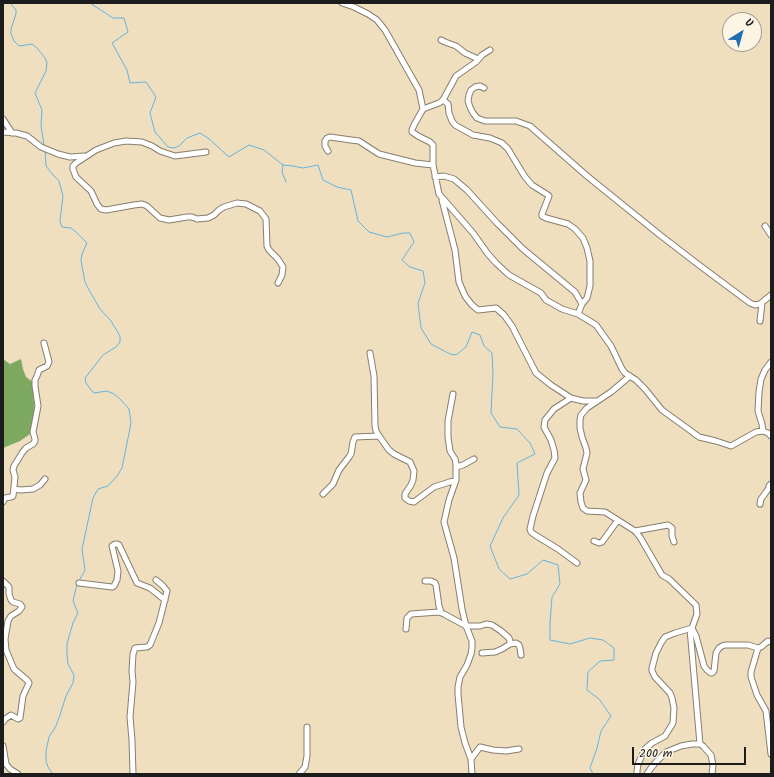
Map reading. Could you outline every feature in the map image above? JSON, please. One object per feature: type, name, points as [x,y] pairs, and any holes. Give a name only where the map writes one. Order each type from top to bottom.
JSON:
[{"type":"street","points":[[342,3],[368,14],[377,20],[385,30],[419,90],[423,109]]},
{"type":"street","points":[[441,40],[454,45],[465,53],[478,59]]},
{"type":"street","points":[[490,50],[456,76],[444,100],[423,109],[414,124],[412,132],[433,145],[433,165],[435,177],[455,250],[459,282],[465,296],[478,310],[496,308],[500,311],[512,326],[536,373],[551,385],[571,398],[583,401],[598,401]]},
{"type":"street","points":[[484,88],[480,86],[475,87],[469,94],[468,101],[477,118],[485,121],[516,121],[530,126],[587,176],[699,265],[750,303],[756,305],[762,303],[771,295]]},
{"type":"street","points":[[444,100],[448,104],[449,113],[455,125],[473,135],[490,138],[500,142],[508,149],[518,168],[528,182],[549,196],[542,214],[543,217],[568,224],[583,238],[589,255],[590,286],[578,314]]},
{"type":"street","points":[[3,119],[12,133]]},
{"type":"street","points":[[3,132],[27,136],[42,147],[58,154],[70,157],[86,156]]},
{"type":"street","points":[[328,151],[325,146],[325,141],[330,137],[359,141],[379,154],[415,163],[433,165]]},
{"type":"street","points":[[206,152],[172,156],[142,142],[126,141],[106,145],[74,164],[73,169],[74,175],[91,191],[101,209],[106,210],[142,204],[147,206],[160,218],[169,220],[187,217],[197,219],[208,218],[224,207],[237,203],[246,204],[260,211],[266,219],[267,246],[283,267],[278,283]]},
{"type":"street","points":[[435,177],[444,176],[454,180],[467,190],[523,249],[576,292],[582,304]]},
{"type":"street","points":[[441,198],[473,233],[490,256],[505,272],[541,293],[546,300],[555,306],[578,314],[595,324],[611,346],[620,366],[625,373],[645,389],[662,410],[699,437],[731,446],[754,433],[763,431],[771,436]]},
{"type":"street","points":[[765,226],[771,235]]},
{"type":"street","points":[[760,321],[762,303]]},
{"type":"street","points":[[3,502],[5,498],[12,496],[15,477],[13,470],[14,466],[22,453],[26,448],[33,444],[35,439],[33,432],[38,406],[35,380],[39,370],[47,366],[49,362],[44,342]]},
{"type":"street","points":[[370,353],[374,387],[375,426],[386,447],[413,467],[414,473],[411,485],[405,495],[406,498],[409,501],[416,501],[432,488],[456,480]]},
{"type":"street","points":[[763,431],[758,411],[759,392],[761,379],[771,362]]},
{"type":"street","points":[[630,376],[582,412],[580,417],[581,432],[587,453],[583,469],[586,480],[580,493],[580,502],[587,511],[605,512],[635,531],[662,575],[669,579],[696,605],[697,614],[691,629],[691,636],[700,744]]},
{"type":"street","points":[[453,394],[448,421],[448,437],[450,452],[455,459],[456,480],[449,500],[444,522],[454,558],[466,626],[472,641],[472,648],[467,665],[460,677],[458,687],[461,727],[471,759],[472,774]]},
{"type":"street","points":[[571,398],[554,409],[545,420],[544,427],[551,440],[555,458],[542,487],[530,529],[535,535],[577,563]]},
{"type":"street","points":[[323,494],[333,484],[339,470],[350,455],[353,442],[356,437],[379,436]]},
{"type":"street","points":[[456,467],[474,459]]},
{"type":"street","points":[[14,489],[33,489],[40,485],[45,479]]},
{"type":"street","points":[[760,504],[761,499],[771,484]]},
{"type":"street","points":[[594,541],[598,543],[602,542],[618,520]]},
{"type":"street","points":[[635,531],[668,525],[672,528],[674,542]]},
{"type":"street","points":[[79,583],[114,586],[117,580],[118,571],[112,546],[117,544],[119,545],[137,583],[150,588],[165,600]]},
{"type":"street","points":[[133,774],[130,717],[134,650],[135,648],[147,647],[152,643],[159,623],[167,593],[166,589],[156,580]]},
{"type":"street","points":[[3,581],[9,587],[11,600],[20,604],[22,607],[8,620],[5,639],[6,650],[14,669],[29,682],[23,696],[20,718],[18,719],[11,715],[3,722]]},
{"type":"street","points":[[425,581],[435,583],[441,612]]},
{"type":"street","points":[[406,629],[407,618],[411,614],[441,612],[466,626],[480,626],[486,624],[492,625],[508,636],[510,644]]},
{"type":"street","points":[[691,629],[696,636],[704,666],[710,673],[714,671],[716,653],[722,646],[748,645],[758,648],[768,642],[771,642]]},
{"type":"street","points":[[637,774],[638,764],[645,749],[652,743],[665,736],[673,723],[674,708],[672,698],[652,671],[656,653],[665,637],[691,629]]},
{"type":"street","points":[[482,653],[495,652],[510,644],[516,643],[520,648],[521,656]]},
{"type":"street","points":[[758,648],[751,677],[757,695],[766,711],[771,754]]},
{"type":"street","points":[[299,774],[305,767],[307,756],[307,727]]},
{"type":"street","points":[[647,774],[666,752],[687,744],[700,744],[706,748],[711,755],[713,764],[712,774]]},
{"type":"street","points":[[3,746],[6,764],[10,769],[18,774]]},
{"type":"street","points":[[471,759],[479,748],[482,747],[488,750],[506,751],[519,749]]},
{"type":"green space","points":[[3,359],[10,364],[21,359],[26,377],[33,382],[35,414],[30,434],[20,441],[3,448]]},
{"type":"waterway","points":[[10,3],[16,10],[11,29],[11,34],[14,41],[19,46],[32,44],[45,58],[47,63],[46,71],[35,93],[42,110],[41,126],[44,145]]},
{"type":"waterway","points":[[90,3],[113,18],[124,18],[128,32],[112,43],[127,70],[130,83],[146,82],[156,97],[150,113],[155,132],[168,147],[174,148],[179,146],[187,138],[200,133],[208,138],[229,157],[249,145],[264,150],[283,165],[282,172],[286,182]]},
{"type":"waterway","points":[[45,150],[46,166],[59,181],[63,196],[60,221],[62,227],[71,228],[87,243],[82,254],[81,261],[85,282],[100,309],[111,321],[120,336],[120,342],[116,347],[103,355],[85,378],[86,383],[94,393],[107,391],[120,399],[129,409],[131,423],[122,468],[108,486],[98,489],[93,498],[82,549],[85,570],[79,581]]},
{"type":"waterway","points":[[283,165],[303,168],[318,165],[323,180],[337,187],[351,190],[358,221],[369,232],[387,237],[410,233],[414,242],[402,260],[410,267],[423,271],[425,283],[418,303],[421,328],[431,344],[450,354],[456,355],[466,347],[472,332],[480,335],[484,346],[492,353],[493,373],[491,413],[500,427],[517,429],[530,443],[535,454],[517,463],[519,495],[503,518],[490,546],[499,569],[510,579],[527,574],[543,560],[558,565],[560,584],[552,597],[550,640],[570,644],[590,638],[603,640],[614,648],[614,660],[600,661],[588,672],[587,690],[599,699],[611,716],[601,731],[590,768],[593,774]]},
{"type":"waterway","points":[[52,774],[46,761],[46,751],[49,737],[56,726],[66,696],[73,683],[74,675],[68,664],[67,644],[73,623],[78,613],[73,601],[77,584]]}]
